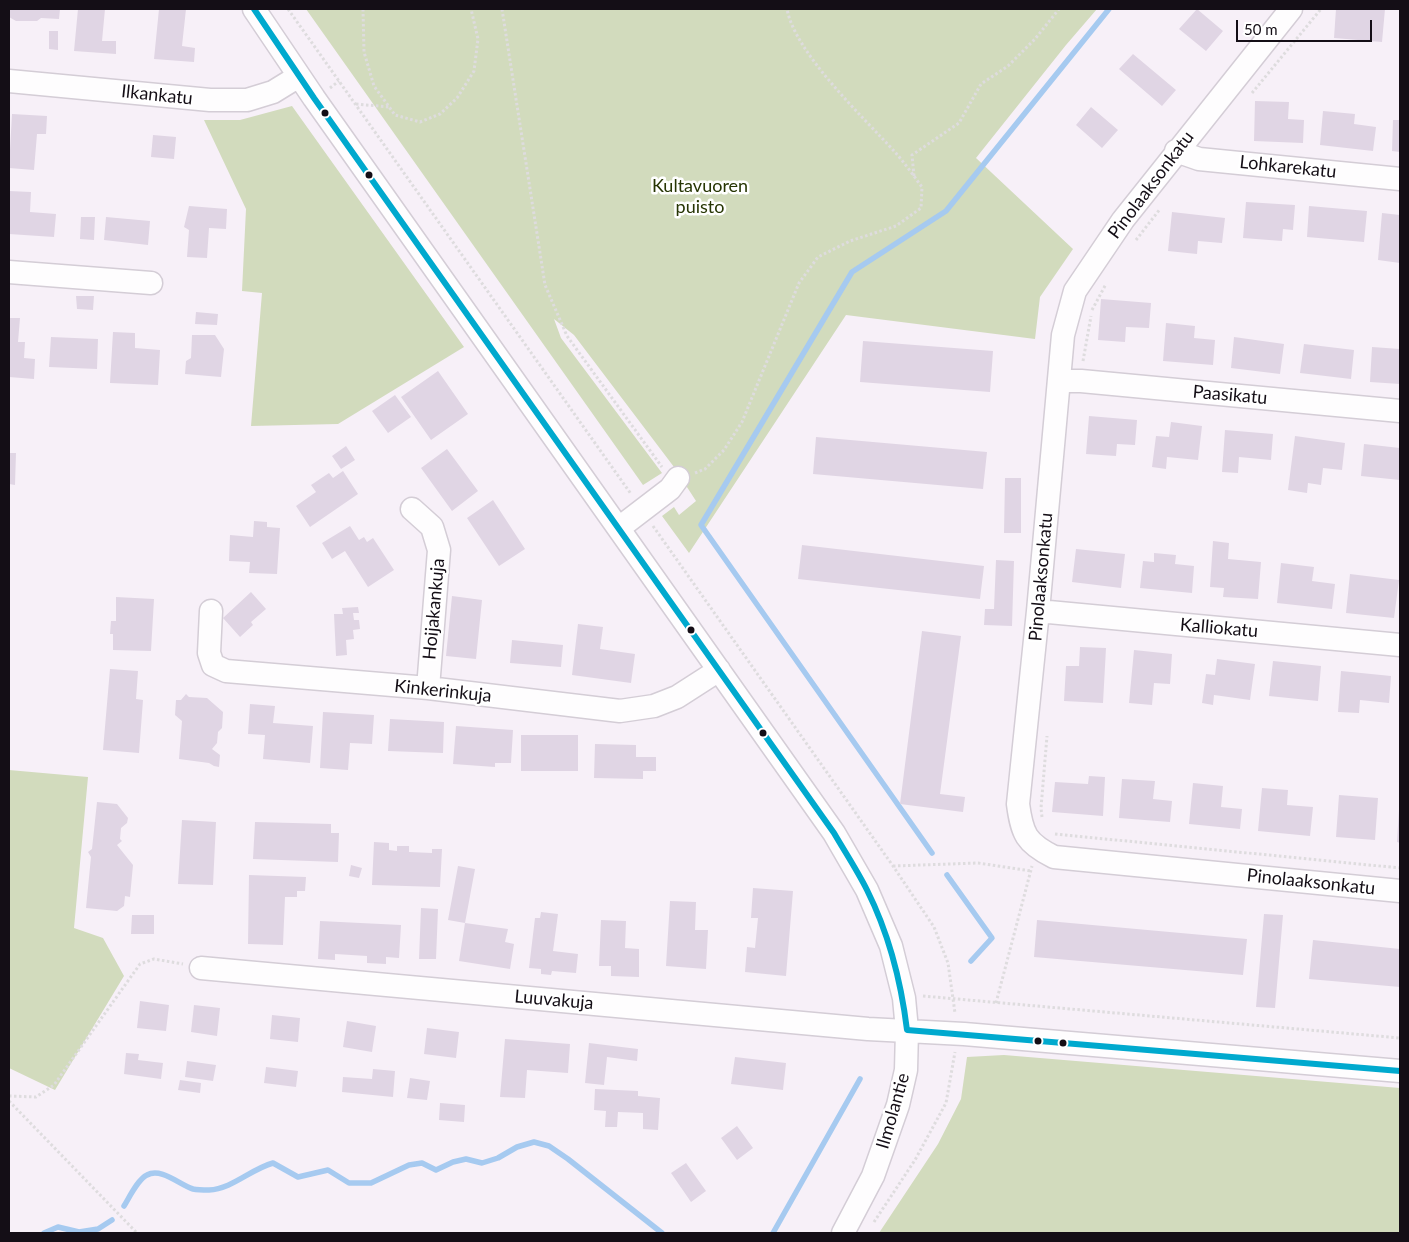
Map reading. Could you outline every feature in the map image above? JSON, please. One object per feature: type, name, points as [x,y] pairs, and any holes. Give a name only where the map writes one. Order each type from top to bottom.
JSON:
[{"type":"street","name":"Ilmolantie","points":[[254,9],[299,76],[834,834],[867,890],[891,946],[904,998],[907,1030],[906,1070],[898,1106],[873,1176],[843,1233]]},
{"type":"street","name":"Pinolaaksonkatu","points":[[1291,9],[1122,220],[1075,292],[1063,335],[1070,381],[1038,611],[1018,804],[1021,824],[1028,840],[1040,850],[1054,857],[1400,891]]},
{"type":"street","name":"Ilkankatu","points":[[9,81],[210,100],[247,100],[273,92],[299,76]]},
{"type":"street","name":"Lohkarekatu","points":[[1176,151],[1199,158],[1400,179]]},
{"type":"street","points":[[9,272],[151,283]]},
{"type":"street","name":"Paasikatu","points":[[1070,381],[1400,411]]},
{"type":"street","points":[[618,528],[670,489],[678,478]]},
{"type":"street","name":"Hoijakankuja","points":[[412,510],[432,527],[439,550],[428,688]]},
{"type":"street","name":"Kalliokatu","points":[[1038,611],[1400,645]]},
{"type":"street","name":"Kinkerinkuja","points":[[211,612],[209,653],[213,665],[226,671],[428,688],[620,711],[654,706],[677,697],[719,670]]},
{"type":"street","name":"Luuvakuja","points":[[201,968],[848,1027],[907,1030],[1400,1071]]},
{"type":"path","points":[[363,9],[364,52],[374,86],[395,115],[420,122],[440,114],[457,98],[474,71],[478,39],[471,9]]},
{"type":"path","points":[[502,9],[510,72],[545,285],[567,336],[668,475],[678,478],[686,477],[705,469],[724,450],[742,422],[798,283],[818,257],[850,241],[896,226],[921,208],[922,187],[896,153],[826,77],[797,36],[787,9]]},
{"type":"path","points":[[914,176],[912,155],[959,123],[982,84],[1008,66],[1035,39],[1059,9]]},
{"type":"path","points":[[1248,99],[1321,9]]},
{"type":"path","points":[[356,104],[390,107]]},
{"type":"path","points":[[1133,245],[1162,206]]},
{"type":"path","points":[[1070,381],[1085,342],[1092,309],[1108,281]]},
{"type":"path","points":[[1043,824],[1042,808],[1048,730]]},
{"type":"path","points":[[996,1003],[1030,871],[1050,833],[1400,868]]},
{"type":"path","points":[[893,866],[978,863],[1030,871]]},
{"type":"path","points":[[9,1096],[36,1097],[54,1085],[140,964],[154,959],[201,968]]},
{"type":"path","points":[[871,1226],[915,1160],[946,1103],[954,1061],[956,1034],[954,998],[1400,1038]]},
{"type":"path","points":[[9,1101],[137,1233]]},
{"type":"green space","name":"Kultavuoren puisto","points":[[306,9],[1097,9],[976,158],[1073,249],[1040,297],[1035,339],[846,315],[689,553],[662,516],[674,507],[679,515],[696,501],[674,467],[574,335],[554,319],[561,338],[662,473],[643,485]]},
{"type":"green space","points":[[292,106],[464,347],[338,424],[251,426],[262,293],[242,291],[246,209],[204,120],[240,120]]},
{"type":"green space","points":[[9,770],[88,777],[74,928],[103,938],[124,976],[55,1090],[9,1068]]},
{"type":"green space","points":[[1004,1055],[1400,1088],[1400,1233],[879,1233],[938,1144],[961,1099],[967,1057]]},
{"type":"building","points":[[9,9],[60,9],[59,19],[41,18],[37,21],[16,21],[9,17]]},
{"type":"building","points":[[78,9],[105,9],[102,41],[116,41],[116,54],[74,51]]},
{"type":"building","points":[[159,9],[186,9],[182,46],[195,48],[194,62],[154,59]]},
{"type":"building","points":[[1197,9],[1223,31],[1206,51],[1179,29]]},
{"type":"building","points":[[1336,9],[1385,9],[1382,42],[1334,38]]},
{"type":"building","points":[[49,31],[58,31],[58,50],[49,49]]},
{"type":"building","points":[[1133,54],[1176,90],[1162,106],[1119,69]]},
{"type":"building","points":[[1255,101],[1289,102],[1288,119],[1304,120],[1303,143],[1254,141]]},
{"type":"building","points":[[1091,107],[1118,130],[1102,148],[1076,125]]},
{"type":"building","points":[[1323,111],[1355,114],[1354,124],[1376,127],[1373,151],[1320,145]]},
{"type":"building","points":[[12,114],[47,116],[46,134],[37,134],[34,170],[9,168]]},
{"type":"building","points":[[1393,120],[1400,120],[1400,152],[1392,151]]},
{"type":"building","points":[[153,135],[176,137],[174,159],[151,157]]},
{"type":"building","points":[[9,191],[31,192],[30,212],[56,214],[54,237],[9,234]]},
{"type":"building","points":[[1246,202],[1295,205],[1293,230],[1283,229],[1282,241],[1243,238]]},
{"type":"building","points":[[189,206],[227,209],[226,229],[209,228],[207,258],[187,257],[189,230],[184,227]]},
{"type":"building","points":[[1309,206],[1367,211],[1364,242],[1307,237]]},
{"type":"building","points":[[1172,212],[1225,218],[1222,243],[1198,241],[1197,254],[1168,251]]},
{"type":"building","points":[[1382,213],[1400,215],[1400,263],[1378,260]]},
{"type":"building","points":[[81,217],[95,217],[94,240],[80,239]]},
{"type":"building","points":[[106,217],[150,221],[148,245],[104,240]]},
{"type":"building","points":[[76,296],[94,296],[93,310],[77,309]]},
{"type":"building","points":[[1101,299],[1151,303],[1149,328],[1126,327],[1125,342],[1098,340]]},
{"type":"building","points":[[196,312],[218,314],[217,325],[195,324]]},
{"type":"building","points":[[9,318],[20,318],[18,342],[25,342],[24,358],[35,359],[34,379],[9,377]]},
{"type":"building","points":[[1166,323],[1195,326],[1194,338],[1215,340],[1213,365],[1163,361]]},
{"type":"building","points":[[113,332],[135,333],[135,348],[160,350],[158,385],[110,383]]},
{"type":"building","points":[[192,335],[215,335],[224,349],[221,377],[185,374],[186,361],[191,358]]},
{"type":"building","points":[[51,337],[98,339],[97,369],[49,367]]},
{"type":"building","points":[[1234,337],[1284,344],[1280,374],[1231,368]]},
{"type":"building","points":[[863,341],[993,351],[990,392],[860,382]]},
{"type":"building","points":[[1304,344],[1354,350],[1351,379],[1300,373]]},
{"type":"building","points":[[1372,347],[1400,349],[1400,384],[1370,382]]},
{"type":"building","points":[[438,371],[468,414],[431,440],[401,397]]},
{"type":"building","points":[[395,395],[411,417],[388,433],[372,411]]},
{"type":"building","points":[[1089,416],[1137,420],[1135,445],[1117,444],[1116,456],[1086,454]]},
{"type":"building","points":[[1171,422],[1202,426],[1198,460],[1167,457],[1166,469],[1152,467],[1156,436],[1169,437]]},
{"type":"building","points":[[1225,430],[1273,434],[1271,460],[1239,457],[1238,473],[1222,472]]},
{"type":"building","points":[[1295,436],[1345,443],[1342,470],[1323,468],[1321,485],[1308,483],[1307,493],[1288,490]]},
{"type":"building","points":[[816,437],[987,452],[983,489],[813,474]]},
{"type":"building","points":[[1364,444],[1400,448],[1400,480],[1361,476]]},
{"type":"building","points":[[346,446],[355,460],[341,469],[332,456]]},
{"type":"building","points":[[447,449],[478,491],[452,511],[421,468]]},
{"type":"building","points":[[9,453],[16,453],[15,485],[9,484]]},
{"type":"building","points":[[343,471],[358,494],[310,527],[296,506],[316,492],[311,485],[329,473],[333,478]]},
{"type":"building","points":[[1005,478],[1021,478],[1021,533],[1004,533]]},
{"type":"building","points":[[493,500],[525,549],[499,566],[467,518]]},
{"type":"building","points":[[254,521],[267,522],[267,527],[280,528],[277,574],[249,573],[250,562],[229,561],[230,535],[253,537]]},
{"type":"building","points":[[350,526],[359,540],[364,537],[367,542],[373,538],[394,570],[368,587],[345,551],[332,559],[322,543]]},
{"type":"building","points":[[1213,541],[1229,543],[1228,559],[1261,562],[1258,599],[1223,597],[1224,588],[1210,587]]},
{"type":"building","points":[[802,545],[984,566],[980,599],[798,579]]},
{"type":"building","points":[[1076,549],[1125,554],[1121,588],[1072,582]]},
{"type":"building","points":[[1154,553],[1176,555],[1175,564],[1194,566],[1192,593],[1140,588],[1143,561],[1154,562]]},
{"type":"building","points":[[996,560],[1014,561],[1012,626],[984,625],[985,609],[994,609]]},
{"type":"building","points":[[1281,563],[1314,567],[1312,581],[1335,584],[1332,609],[1277,603]]},
{"type":"building","points":[[1350,574],[1399,580],[1394,618],[1346,613]]},
{"type":"building","points":[[251,592],[266,609],[251,622],[253,625],[240,637],[223,618]]},
{"type":"building","points":[[452,596],[482,600],[476,659],[446,656]]},
{"type":"building","points":[[116,597],[154,599],[151,651],[113,650],[113,634],[110,634],[111,621],[116,621]]},
{"type":"building","points":[[358,607],[359,613],[353,613],[354,620],[359,620],[360,629],[353,630],[354,639],[346,640],[347,655],[336,656],[334,614],[343,614],[342,608]]},
{"type":"building","points":[[578,624],[603,627],[600,649],[635,654],[631,683],[572,675]]},
{"type":"building","points":[[922,631],[961,636],[940,794],[965,797],[963,812],[900,804]]},
{"type":"building","points":[[512,640],[563,645],[561,667],[510,663]]},
{"type":"building","points":[[1080,647],[1106,648],[1103,703],[1064,701],[1066,666],[1079,666]]},
{"type":"building","points":[[1134,650],[1172,654],[1170,684],[1154,683],[1152,705],[1129,703]]},
{"type":"building","points":[[1217,659],[1255,664],[1250,700],[1214,695],[1213,705],[1202,703],[1206,674],[1215,675]]},
{"type":"building","points":[[1273,661],[1321,666],[1318,701],[1269,696]]},
{"type":"building","points":[[110,669],[138,671],[136,699],[143,700],[139,753],[103,750]]},
{"type":"building","points":[[1341,671],[1391,676],[1389,703],[1360,700],[1359,713],[1338,712]]},
{"type":"building","points":[[186,694],[189,697],[207,698],[223,712],[222,728],[218,732],[217,743],[212,749],[220,755],[219,767],[209,763],[179,759],[182,721],[175,715],[176,700],[181,700]]},
{"type":"building","points":[[250,704],[275,706],[273,723],[313,726],[310,763],[263,759],[265,735],[248,734]]},
{"type":"building","points":[[323,712],[374,715],[372,744],[350,743],[348,770],[320,768]]},
{"type":"building","points":[[390,719],[444,722],[443,753],[388,751]]},
{"type":"building","points":[[456,726],[513,730],[511,763],[495,763],[495,767],[453,764]]},
{"type":"building","points":[[521,735],[578,735],[578,771],[521,771]]},
{"type":"building","points":[[595,744],[636,745],[636,757],[656,757],[656,771],[643,771],[643,779],[594,778]]},
{"type":"building","points":[[1089,776],[1105,777],[1103,816],[1052,812],[1055,782],[1088,784]]},
{"type":"building","points":[[1122,779],[1155,781],[1153,799],[1172,801],[1170,822],[1119,818]]},
{"type":"building","points":[[1193,783],[1223,786],[1221,807],[1242,809],[1240,829],[1189,824]]},
{"type":"building","points":[[1262,788],[1288,790],[1287,805],[1313,807],[1310,836],[1258,831]]},
{"type":"building","points":[[1339,795],[1378,798],[1375,840],[1336,837]]},
{"type":"building","points":[[97,802],[117,804],[128,818],[127,823],[121,828],[120,839],[122,841],[117,845],[133,865],[130,897],[125,896],[124,906],[117,911],[86,908],[91,857],[88,852],[92,849]]},
{"type":"building","points":[[1400,809],[1400,843],[1397,842]]},
{"type":"building","points":[[182,820],[216,822],[213,885],[178,884]]},
{"type":"building","points":[[255,822],[331,824],[331,833],[339,833],[338,862],[253,859]]},
{"type":"building","points":[[374,842],[389,843],[389,850],[397,851],[397,846],[409,846],[409,852],[432,853],[432,849],[442,849],[440,887],[372,885]]},
{"type":"building","points":[[351,865],[362,868],[359,878],[349,876]]},
{"type":"building","points":[[458,866],[475,869],[465,923],[448,920]]},
{"type":"building","points":[[249,875],[306,877],[305,891],[297,891],[297,897],[285,897],[283,945],[248,944]]},
{"type":"building","points":[[753,888],[793,891],[786,976],[745,972],[747,947],[755,948],[758,918],[751,918]]},
{"type":"building","points":[[670,901],[696,902],[695,930],[708,930],[706,969],[666,966]]},
{"type":"building","points":[[421,908],[438,909],[436,959],[419,959]]},
{"type":"building","points":[[541,912],[558,914],[553,951],[578,954],[576,973],[552,971],[551,975],[541,974],[541,969],[529,968],[535,918],[540,918]]},
{"type":"building","points":[[1264,914],[1283,915],[1275,1008],[1256,1007]]},
{"type":"building","points":[[132,915],[154,915],[154,934],[131,934]]},
{"type":"building","points":[[601,920],[626,921],[625,948],[639,949],[639,977],[611,976],[611,966],[599,966]]},
{"type":"building","points":[[1037,920],[1247,939],[1243,975],[1034,957]]},
{"type":"building","points":[[320,921],[401,925],[399,958],[386,957],[386,964],[367,963],[367,956],[335,954],[335,960],[318,959]]},
{"type":"building","points":[[465,923],[508,929],[505,942],[514,944],[510,969],[459,961]]},
{"type":"building","points":[[1313,940],[1400,949],[1400,987],[1309,979]]},
{"type":"building","points":[[140,1001],[169,1005],[166,1031],[137,1028]]},
{"type":"building","points":[[194,1005],[220,1008],[217,1036],[191,1032]]},
{"type":"building","points":[[272,1015],[300,1018],[298,1042],[270,1039]]},
{"type":"building","points":[[347,1021],[376,1026],[372,1052],[343,1047]]},
{"type":"building","points":[[427,1028],[459,1032],[456,1058],[424,1054]]},
{"type":"building","points":[[505,1039],[570,1044],[568,1073],[527,1070],[525,1098],[500,1097]]},
{"type":"building","points":[[589,1043],[638,1049],[637,1061],[607,1057],[604,1085],[585,1083]]},
{"type":"building","points":[[126,1053],[139,1054],[138,1060],[163,1063],[161,1079],[124,1074]]},
{"type":"building","points":[[735,1057],[786,1063],[783,1090],[731,1084]]},
{"type":"building","points":[[187,1061],[216,1065],[213,1081],[185,1077]]},
{"type":"building","points":[[266,1067],[298,1071],[296,1087],[264,1083]]},
{"type":"building","points":[[373,1069],[395,1071],[393,1097],[342,1092],[343,1077],[372,1079]]},
{"type":"building","points":[[410,1078],[430,1081],[427,1100],[407,1098]]},
{"type":"building","points":[[180,1080],[201,1083],[200,1093],[178,1090]]},
{"type":"building","points":[[595,1089],[638,1091],[638,1096],[660,1098],[658,1130],[643,1129],[643,1113],[618,1112],[617,1127],[605,1127],[606,1111],[594,1110]]},
{"type":"building","points":[[440,1103],[465,1105],[464,1122],[439,1120]]},
{"type":"building","points":[[737,1126],[753,1148],[737,1160],[721,1138]]},
{"type":"building","points":[[686,1163],[706,1191],[691,1202],[671,1173]]},
{"type":"waterway","points":[[932,853],[701,525],[852,272],[946,211],[1109,9]]},
{"type":"waterway","points":[[947,875],[992,938],[971,961]]},
{"type":"waterway","points":[[773,1233],[860,1079]]},
{"type":"waterway","points":[[124,1206],[140,1180],[152,1173],[164,1175],[193,1189],[209,1190],[234,1183],[273,1163],[298,1177],[328,1170],[349,1183],[371,1183],[409,1165],[422,1163],[436,1170],[453,1162],[466,1159],[482,1163],[498,1158],[517,1147],[534,1142],[549,1146],[568,1159],[662,1233]]},
{"type":"waterway","points":[[44,1233],[58,1227],[79,1232],[98,1229],[112,1220]]},
{"type":"transit line","points":[[254,9],[314,98],[834,833],[863,883],[882,924],[898,976],[907,1030],[1400,1071]]}]
